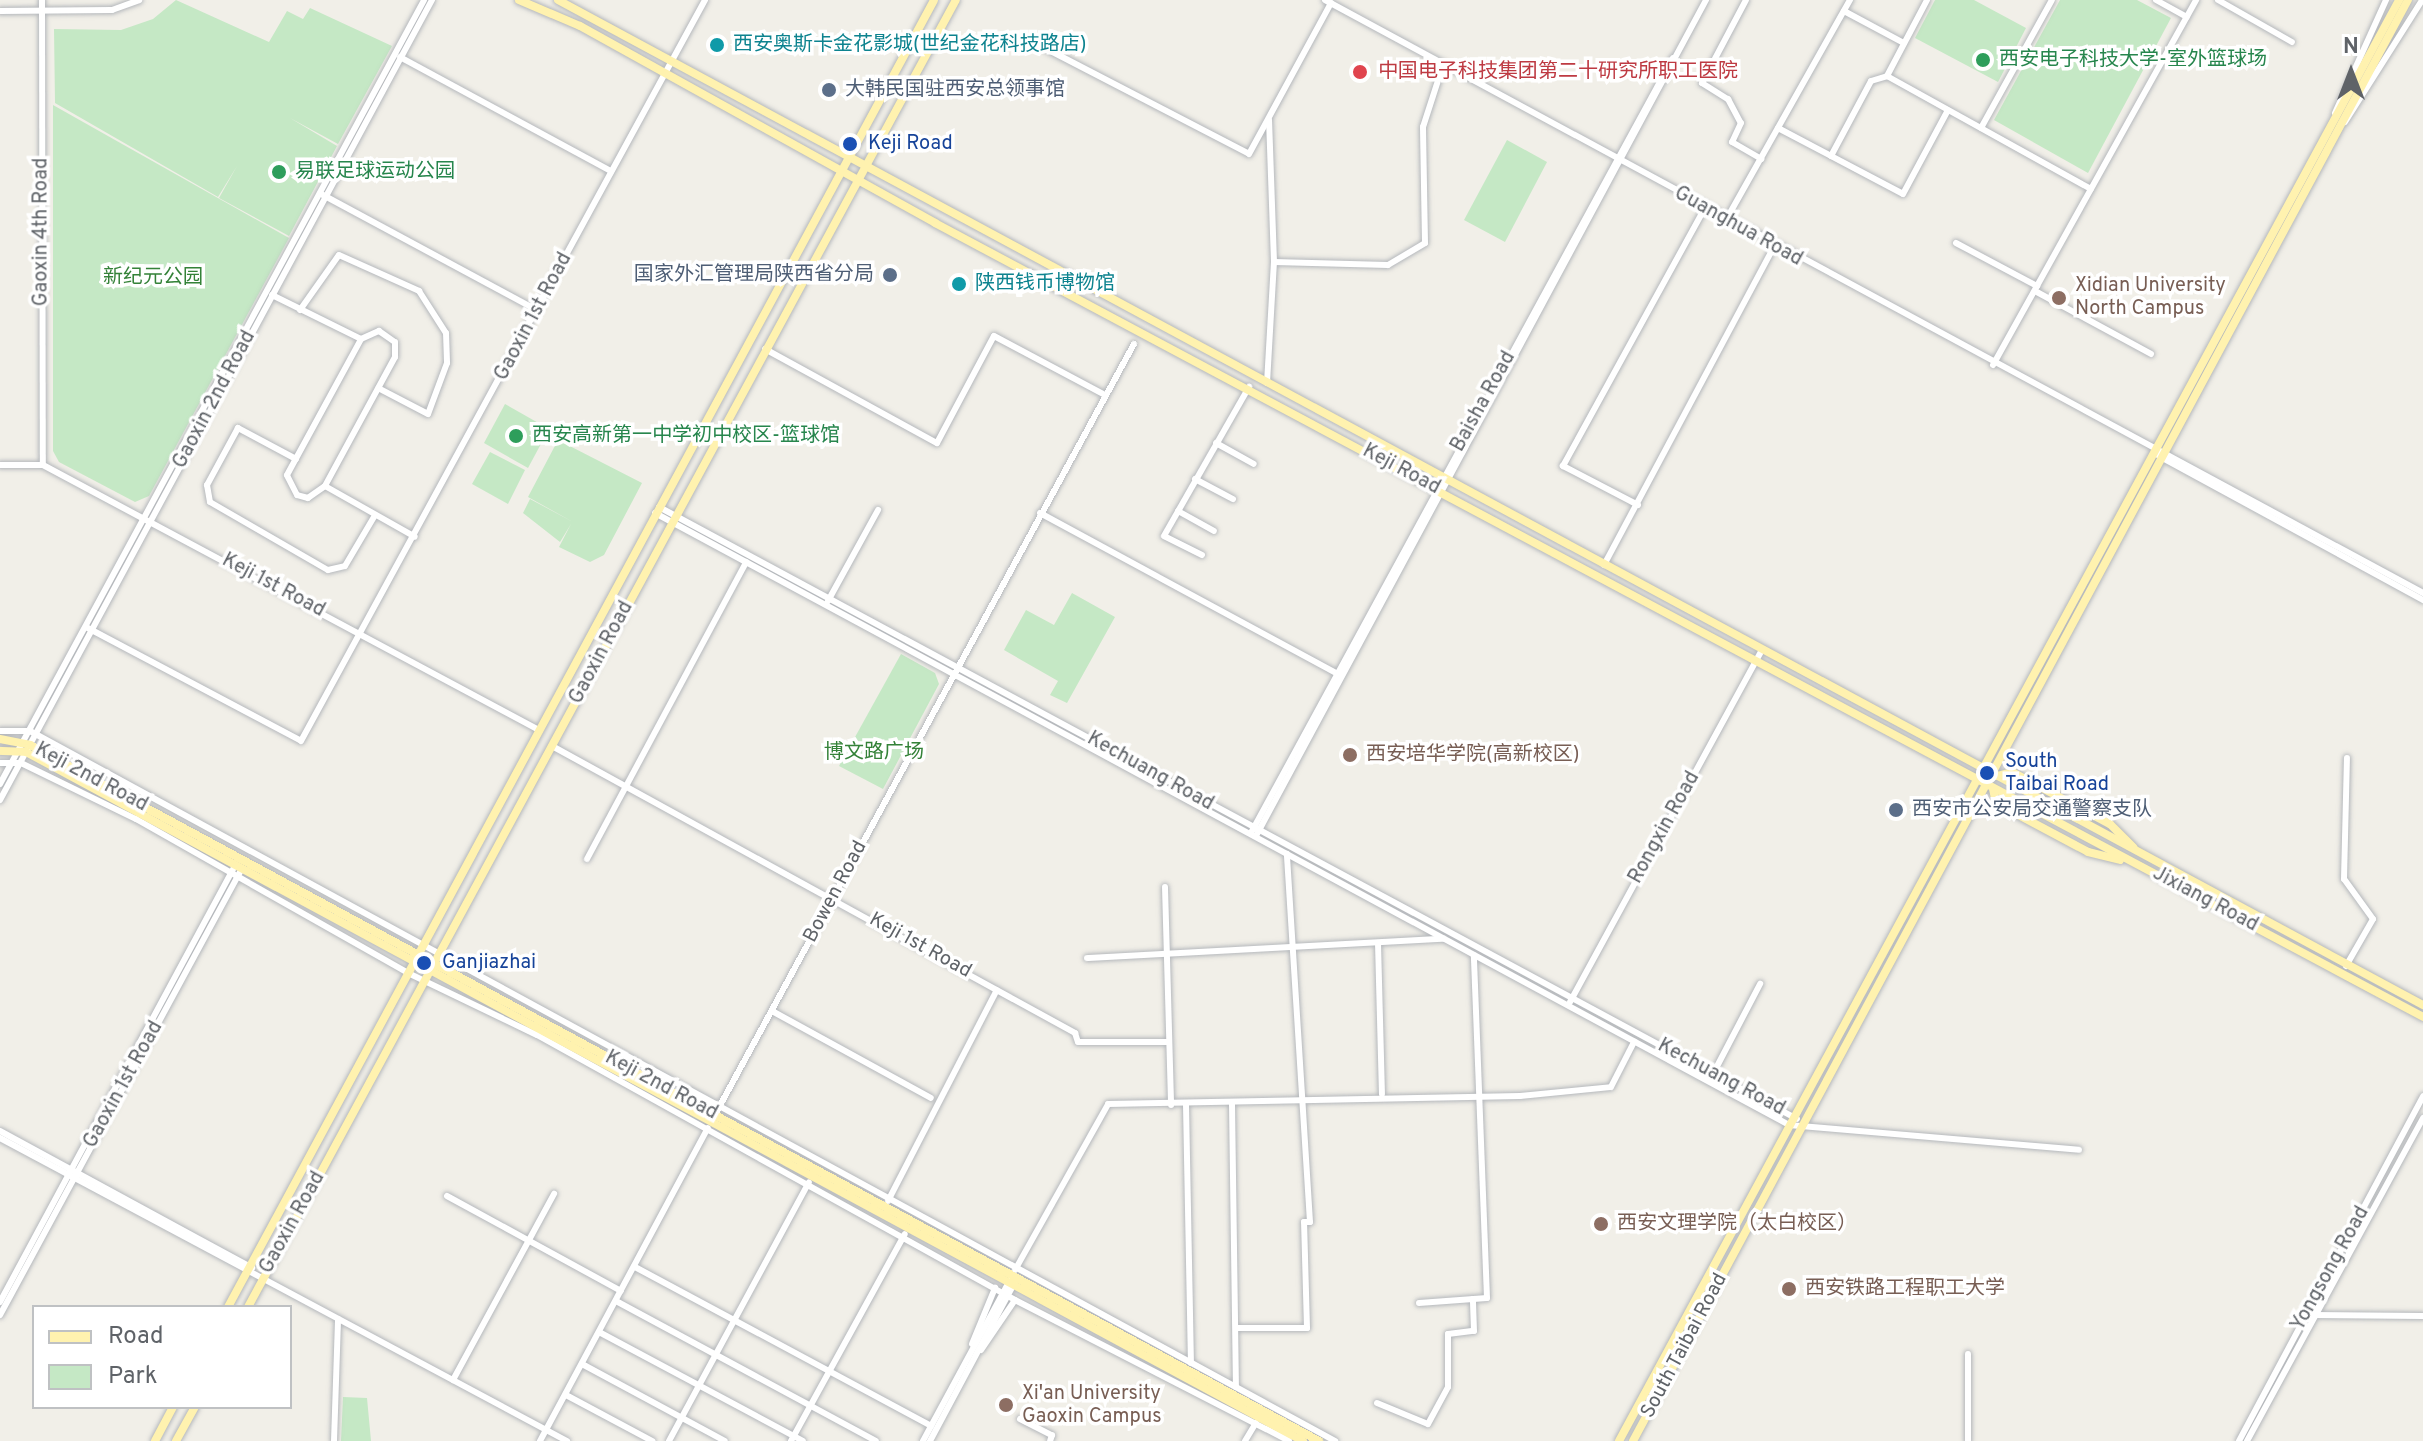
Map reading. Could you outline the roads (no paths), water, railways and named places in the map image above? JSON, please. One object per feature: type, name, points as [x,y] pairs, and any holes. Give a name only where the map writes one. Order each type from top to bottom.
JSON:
[{"type":"main road","name":"Keji Road","points":[[519,0],[666,72],[842,168],[857,180],[1440,490],[1995,775]]},
{"type":"main road","points":[[558,0],[849,154]]},
{"type":"main road","name":"Gaoxin Road","points":[[229,1305],[934,0]]},
{"type":"main road","name":"Gaoxin Road","points":[[249,1305],[956,0]]},
{"type":"main road","name":"South Taibai Road","points":[[1633,1441],[1804,1123],[1990,788],[2163,456],[2343,125],[2357,87],[2399,0]]},
{"type":"main road","name":"South Taibai Road","points":[[1619,1441],[2333,119],[2357,87],[2408,0]]},
{"type":"main road","name":"Keji Road","points":[[849,154],[864,168],[1604,565],[1990,788]]},
{"type":"main road","name":"Keji 2nd Road","points":[[0,739],[25,748],[418,954],[1011,1285],[1319,1441]]},
{"type":"main road","name":"Keji 2nd Road","points":[[0,751],[25,748]]},
{"type":"main road","name":"Jixiang Road","points":[[1995,775],[2423,1005]]},
{"type":"main road","name":"Jixiang Road","points":[[1990,788],[2423,1017]]},
{"type":"main road","name":"Keji 2nd Road","points":[[714,1118],[1011,1285],[1303,1441]]},
{"type":"main road","points":[[155,1441],[172,1409]]},
{"type":"main road","points":[[176,1441],[194,1409]]},
{"type":"street","name":"Gaoxin 4th Road","points":[[42,0],[43,465]]},
{"type":"street","points":[[0,11],[112,10],[139,0]]},
{"type":"street","name":"Gaoxin 2nd Road","points":[[0,800],[21,763],[33,732],[397,56],[424,0]]},
{"type":"street","name":"Gaoxin 2nd Road","points":[[397,56],[432,0]]},
{"type":"street","name":"Gaoxin 1st Road","points":[[89,628],[301,741],[363,635],[705,0]]},
{"type":"street","name":"Baisha Road","points":[[1254,833],[1706,0]]},
{"type":"street","points":[[1746,0],[1702,83],[1728,99],[1741,123],[1732,142],[1761,159]]},
{"type":"street","points":[[1726,220],[1850,0]]},
{"type":"street","points":[[1831,156],[1871,81],[1887,76],[1927,0]]},
{"type":"street","points":[[1981,128],[2052,0]]},
{"type":"street","points":[[2156,0],[2187,17]]},
{"type":"street","points":[[1993,365],[2196,0]]},
{"type":"street","points":[[2218,0],[2292,42]]},
{"type":"street","points":[[2333,119],[2386,0]]},
{"type":"street","points":[[2343,125],[2422,0]]},
{"type":"street","points":[[1041,46],[1249,154],[1328,2]]},
{"type":"street","name":"Guanghua Road","points":[[1328,2],[1774,247],[2423,593]]},
{"type":"street","points":[[1844,11],[1904,43]]},
{"type":"street","points":[[397,56],[611,171]]},
{"type":"street","points":[[1274,262],[1388,265],[1425,243],[1423,127],[1443,65]]},
{"type":"street","points":[[1887,76],[2091,189]]},
{"type":"street","points":[[1778,128],[1903,194],[1948,110]]},
{"type":"street","points":[[1267,383],[1274,262],[1269,117]]},
{"type":"street","points":[[322,195],[538,311]]},
{"type":"street","name":"Gaoxin 2nd Road","points":[[147,519],[272,295],[322,195]]},
{"type":"street","points":[[1638,505],[1563,466],[1704,209]]},
{"type":"street","points":[[1956,243],[2151,354]]},
{"type":"street","points":[[1604,565],[1774,247]]},
{"type":"street","points":[[300,310],[339,255],[419,291],[446,333],[447,363],[428,414],[378,388]]},
{"type":"street","points":[[272,295],[361,339]]},
{"type":"street","points":[[379,331],[395,342],[378,388],[325,486],[308,498],[290,489],[296,459],[361,339],[379,331]]},
{"type":"street","points":[[765,349],[937,443],[994,336],[1105,395]]},
{"type":"street","name":"Bowen Road","points":[[540,1441],[1134,344]]},
{"type":"street","points":[[1202,555],[1164,536],[1249,387]]},
{"type":"street","points":[[296,459],[238,428],[207,485],[210,502],[328,570],[345,566],[375,515]]},
{"type":"street","points":[[1216,443],[1254,464]]},
{"type":"street","name":"Guanghua Road","points":[[2163,456],[2423,600]]},
{"type":"street","name":"Keji 1st Road","points":[[0,465],[43,465],[539,730]]},
{"type":"street","points":[[1195,479],[1233,499]]},
{"type":"street","points":[[325,486],[415,537]]},
{"type":"street","name":"Kechuang Road","points":[[657,510],[746,562],[828,602]]},
{"type":"street","points":[[828,602],[878,510]]},
{"type":"street","points":[[1178,511],[1214,531]]},
{"type":"street","points":[[1040,513],[1341,675]]},
{"type":"street","name":"Kechuang Road","points":[[673,519],[1570,1003],[1634,1042],[1792,1121],[2079,1150]]},
{"type":"street","points":[[587,859],[746,562]]},
{"type":"street","name":"Rongxin Road","points":[[1570,1003],[1759,655]]},
{"type":"street","points":[[0,731],[33,732],[425,982],[888,1201],[1011,1285],[1289,1441]]},
{"type":"street","name":"Keji 1st Road","points":[[552,746],[1075,1033],[1078,1042],[1167,1042]]},
{"type":"street","name":"Gaoxin 2nd Road","points":[[0,784],[25,748]]},
{"type":"street","points":[[2346,966],[2373,919],[2344,879],[2347,758]]},
{"type":"street","points":[[0,763],[21,763],[240,863]]},
{"type":"street","name":"Kechuang Road","points":[[1254,833],[1474,955],[1713,1074],[1792,1121]]},
{"type":"street","points":[[1236,1328],[1307,1328],[1302,1102],[1287,854]]},
{"type":"street","name":"Gaoxin 1st Road","points":[[0,1315],[240,863]]},
{"type":"street","points":[[1165,887],[1164,955],[1171,1105]]},
{"type":"street","points":[[1087,958],[1292,950],[1446,938]]},
{"type":"street","points":[[1378,943],[1382,1094]]},
{"type":"street","points":[[418,954],[714,1118],[809,1182],[995,1288],[1011,1285],[1191,1363],[1335,1441]]},
{"type":"street","points":[[1419,1303],[1487,1298],[1474,955]]},
{"type":"street","points":[[1713,1074],[1760,984]]},
{"type":"street","points":[[888,1201],[997,990]]},
{"type":"street","points":[[772,1011],[931,1098]]},
{"type":"street","points":[[923,1441],[1108,1104],[1302,1102],[1382,1094],[1479,1097],[1611,1087],[1634,1042]]},
{"type":"street","name":"Yongsong Road","points":[[2239,1441],[2423,1096]]},
{"type":"street","points":[[1232,1104],[1236,1387]]},
{"type":"street","points":[[1186,1105],[1191,1363]]},
{"type":"street","name":"Yongsong Road","points":[[2247,1441],[2423,1118]]},
{"type":"street","points":[[0,1131],[73,1174]]},
{"type":"street","points":[[0,1138],[73,1174],[567,1441]]},
{"type":"street","name":"Gaoxin 1st Road","points":[[0,1302],[73,1174]]},
{"type":"street","points":[[669,1441],[809,1182]]},
{"type":"street","points":[[453,1380],[554,1194]]},
{"type":"street","points":[[447,1196],[621,1291]]},
{"type":"street","points":[[793,1439],[908,1227]]},
{"type":"street","points":[[635,1267],[931,1426]]},
{"type":"street","points":[[930,1441],[1011,1285]]},
{"type":"street","points":[[973,1354],[995,1288]]},
{"type":"street","points":[[1377,1403],[1428,1424],[1448,1387],[1448,1334],[1474,1331],[1473,1299]]},
{"type":"street","points":[[616,1301],[876,1441]]},
{"type":"street","points":[[2306,1315],[2423,1316]]},
{"type":"street","points":[[334,1441],[338,1319]]},
{"type":"street","points":[[599,1332],[793,1439],[803,1441]]},
{"type":"street","points":[[1968,1354],[1968,1441]]},
{"type":"street","points":[[582,1364],[725,1441]]},
{"type":"street","points":[[566,1395],[652,1441]]},
{"type":"street","points":[[1020,1419],[1052,1435],[1050,1441]]},
{"type":"street","points":[[1245,1441],[1256,1423]]},
{"type":"place","name":"西安奥斯卡金花影城(世纪金花科技路店)","points":[[717,45]]},
{"type":"place","name":"西安电子科技大学-室外篮球场","points":[[1983,60]]},
{"type":"place","name":"中国电子科技集团第二十研究所职工医院","points":[[1360,72]]},
{"type":"place","name":"大韩民国驻西安总领事馆","points":[[829,90]]},
{"type":"place","name":"Keji Road","points":[[850,144]]},
{"type":"place","name":"易联足球运动公园","points":[[279,172]]},
{"type":"place","name":"国家外汇管理局陕西省分局","points":[[890,275]]},
{"type":"place","name":"陕西钱币博物馆","points":[[959,284]]},
{"type":"place","name":"Xidian University North Campus","points":[[2059,298]]},
{"type":"place","name":"西安高新第一中学初中校区-篮球馆","points":[[516,436]]},
{"type":"place","name":"西安培华学院(高新校区)","points":[[1350,755]]},
{"type":"place","name":"South Taibai Road","points":[[1987,773]]},
{"type":"place","name":"西安市公安局交通警察支队","points":[[1896,810]]},
{"type":"place","name":"Ganjiazhai","points":[[424,963]]},
{"type":"place","name":"西安文理学院（太白校区）","points":[[1601,1224]]},
{"type":"place","name":"西安铁路工程职工大学","points":[[1789,1289]]},
{"type":"place","name":"Xi'an University Gaoxin Campus","points":[[1006,1405]]},
{"type":"park label","name":"新纪元公园","points":[[153,278]]},
{"type":"park label","name":"博文路广场","points":[[874,753]]}]
